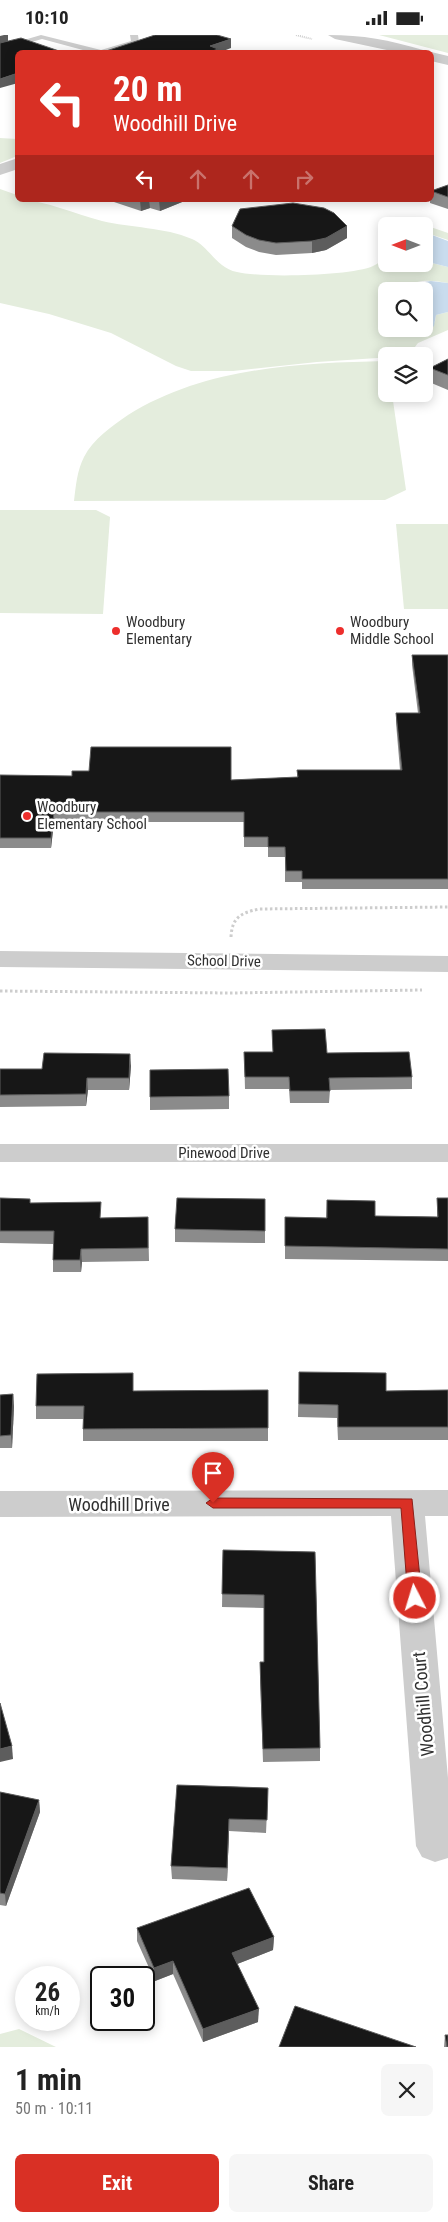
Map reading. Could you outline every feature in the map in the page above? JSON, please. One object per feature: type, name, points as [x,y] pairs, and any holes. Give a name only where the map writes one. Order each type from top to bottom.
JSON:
[{"type":"street","points":[[334,35],[384,43]]},
{"type":"street","points":[[364,35],[408,50]]},
{"type":"street","points":[[366,50],[384,43]]},
{"type":"street","points":[[434,57],[448,61]]},
{"type":"street","points":[[0,170],[15,164]]},
{"type":"street","name":"School Drive","points":[[0,959],[448,964]]},
{"type":"street","name":"Pinewood Drive","points":[[0,1153],[448,1153]]},
{"type":"street","name":"Woodhill Court","points":[[407,1503],[434,1846]]},
{"type":"street","name":"Woodhill Drive","points":[[0,1504],[448,1503]]},
{"type":"lane","points":[[109,50],[135,42],[134,35]]},
{"type":"lane","points":[[0,49],[42,37],[93,50]]},
{"type":"path","points":[[231,993],[232,924],[236,917],[244,913],[292,908],[448,907]]},
{"type":"path","points":[[0,991],[231,993],[428,990]]},
{"type":"green space","points":[[379,35],[448,35],[448,53]]},
{"type":"green space","points":[[0,138],[15,139],[15,157],[0,163]]},
{"type":"green space","points":[[0,189],[15,194],[15,202],[39,202],[102,221],[181,235],[192,239],[204,247],[218,262],[237,272],[265,275],[327,274],[362,269],[378,263],[378,273],[432,273],[433,263],[448,267],[448,283],[432,281],[378,282],[378,337],[432,337],[418,343],[415,347],[378,347],[378,358],[233,371],[191,371],[176,366],[111,333],[49,314],[0,303]]},
{"type":"green space","points":[[433,228],[448,233],[448,240],[433,235]]},
{"type":"green space","points":[[448,312],[448,330],[433,336],[433,323],[436,315]]},
{"type":"green space","points":[[378,361],[378,402],[393,402],[406,490],[385,500],[74,501],[77,478],[88,450],[103,433],[128,415],[158,399],[221,377],[286,366]]},
{"type":"green space","points":[[0,510],[96,510],[110,517],[103,614],[0,613]]},
{"type":"green space","points":[[396,524],[448,524],[448,609],[404,609]]},
{"type":"green space","points":[[15,2030],[23,2031],[56,2047],[0,2047],[0,2034]]},
{"type":"water","points":[[433,235],[448,241],[448,267],[433,263]]},
{"type":"water","points":[[431,281],[448,283],[448,312],[436,315],[433,327],[433,282],[425,282]]},
{"type":"building","points":[[155,35],[217,35],[231,39],[210,46],[218,49],[215,50],[109,50]]},
{"type":"building","points":[[21,38],[56,50],[15,50],[15,74],[0,79],[0,43]]},
{"type":"building","points":[[448,185],[448,197],[434,192],[434,190]]},
{"type":"building","points":[[293,203],[324,208],[334,213],[347,226],[326,238],[312,241],[276,243],[246,235],[232,226],[240,209]]},
{"type":"building","points":[[448,359],[448,375],[433,369],[433,366]]},
{"type":"building","name":"Woodbury Middle School","points":[[412,655],[448,655],[448,879],[302,879],[302,871],[286,871],[285,847],[268,847],[268,837],[244,837],[244,812],[54,812],[51,838],[0,838],[0,775],[72,776],[72,771],[89,771],[91,747],[231,747],[231,780],[298,777],[297,770],[402,770],[396,713],[420,713]]},
{"type":"building","points":[[325,1029],[327,1053],[409,1052],[412,1077],[329,1078],[330,1091],[290,1091],[289,1077],[245,1077],[244,1052],[273,1052],[272,1030]]},
{"type":"building","points":[[44,1053],[130,1054],[129,1078],[87,1078],[86,1094],[0,1095],[0,1069],[42,1069]]},
{"type":"building","points":[[228,1069],[229,1096],[150,1097],[150,1070]]},
{"type":"building","points":[[0,1198],[30,1199],[30,1203],[101,1202],[100,1218],[148,1217],[148,1248],[81,1249],[80,1260],[53,1260],[54,1231],[0,1231]]},
{"type":"building","points":[[177,1198],[265,1199],[265,1231],[175,1229]]},
{"type":"building","points":[[437,1198],[448,1198],[448,1249],[285,1246],[285,1217],[327,1218],[327,1200],[375,1201],[375,1216],[438,1217]]},
{"type":"building","points":[[299,1372],[386,1373],[386,1391],[448,1390],[448,1427],[338,1427],[338,1405],[299,1404]]},
{"type":"building","points":[[133,1373],[133,1391],[268,1390],[268,1428],[83,1429],[84,1406],[36,1406],[37,1374]]},
{"type":"building","points":[[13,1394],[11,1435],[0,1436],[0,1395]]},
{"type":"building","points":[[223,1550],[315,1552],[320,1748],[263,1749],[260,1662],[264,1662],[264,1595],[222,1594]]},
{"type":"building","points":[[0,1703],[12,1746],[0,1749]]},
{"type":"building","points":[[177,1785],[268,1788],[267,1820],[229,1819],[227,1868],[171,1866]]},
{"type":"building","points":[[0,1792],[39,1800],[5,1894],[0,1893]]},
{"type":"building","points":[[249,1888],[274,1937],[232,1953],[259,2009],[203,2029],[173,1961],[155,1968],[153,1966],[137,1928]]},
{"type":"building","points":[[295,2006],[416,2047],[279,2047]]},
{"type":"building","points":[[445,2035],[448,2035],[448,2047],[447,2047]]},
{"type":"place","name":"Woodbury Elementary","points":[[116,631]]},
{"type":"place","name":"Woodbury Middle School","points":[[340,631]]},
{"type":"place","name":"Woodbury Elementary School","points":[[27,816]]},
{"type":"route","points":[[213,1503],[407,1503],[415,1598]]}]
